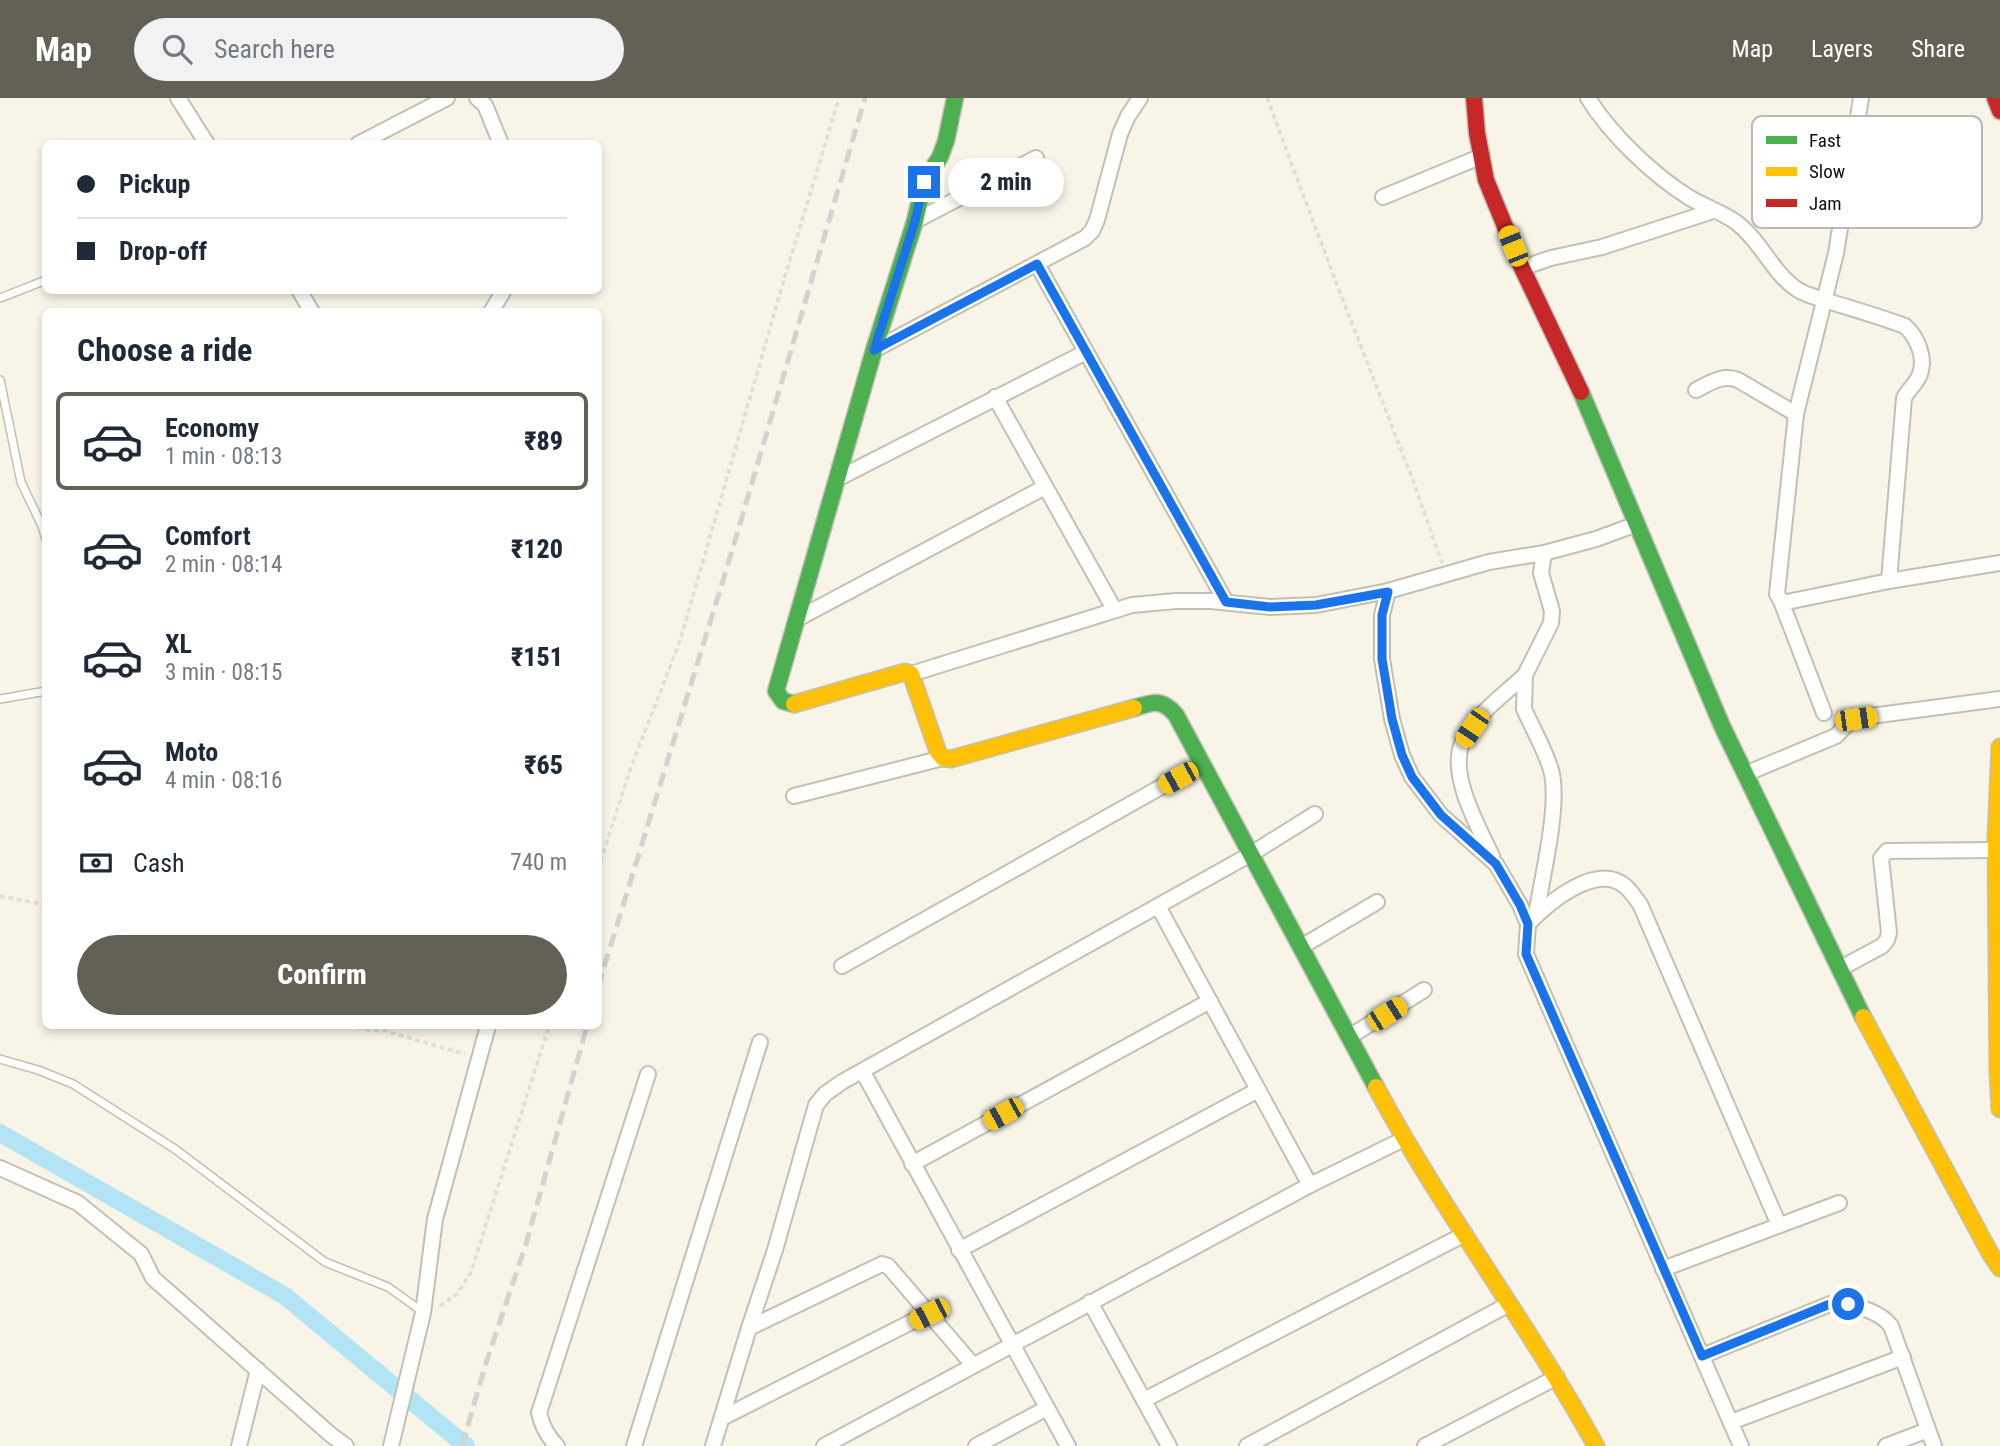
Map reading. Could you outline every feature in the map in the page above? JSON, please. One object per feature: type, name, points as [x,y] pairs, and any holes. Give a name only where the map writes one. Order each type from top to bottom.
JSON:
[{"type":"street","points":[[178,98],[204,140]]},
{"type":"street","points":[[366,140],[447,98]]},
{"type":"street","points":[[477,98],[485,105],[499,140]]},
{"type":"street","points":[[955,98],[946,141],[940,157],[924,182],[915,221],[874,350],[776,691],[785,703],[794,704],[905,672],[911,674],[1132,605],[1176,601],[1226,602],[1270,607],[1316,605],[1388,592],[1489,562],[1544,553],[1596,539],[1637,524]]},
{"type":"street","points":[[874,350],[1037,264],[1092,231],[1121,134],[1128,116],[1140,98]]},
{"type":"street","points":[[1474,98],[1486,180],[1522,268],[1579,386],[1722,726],[1870,1032],[2000,1268]]},
{"type":"street","points":[[1588,98],[1621,140],[1662,178],[1690,198],[1736,222],[1751,236],[1786,281],[1801,292],[1905,326],[1914,334],[1919,344],[1920,374],[1904,398],[1889,582]]},
{"type":"street","points":[[1858,116],[1861,98]]},
{"type":"street","points":[[1995,98],[2000,111]]},
{"type":"street","points":[[1382,197],[1482,156]]},
{"type":"street","points":[[915,221],[1036,158]]},
{"type":"street","points":[[1522,268],[1551,258],[1602,247],[1713,211]]},
{"type":"street","points":[[1824,713],[1777,594],[1796,414],[1840,228]]},
{"type":"street","points":[[1037,264],[1226,602]]},
{"type":"street","points":[[837,479],[1086,352]]},
{"type":"street","points":[[1696,390],[1721,377],[1730,377],[1796,414]]},
{"type":"street","points":[[995,397],[1114,609]]},
{"type":"street","points":[[797,619],[1045,487]]},
{"type":"street","points":[[1532,919],[1520,905],[1496,864],[1473,816],[1462,785],[1459,765],[1463,741],[1484,713],[1525,676],[1551,623],[1552,611],[1541,573],[1544,553]]},
{"type":"street","points":[[1781,601],[2000,563]]},
{"type":"street","points":[[1388,592],[1382,615],[1382,659],[1392,719],[1402,755],[1412,777],[1441,815],[1496,864]]},
{"type":"street","points":[[911,674],[938,752],[943,758]]},
{"type":"street","points":[[1525,676],[1524,709],[1550,768],[1553,786],[1551,825],[1526,954],[1741,1446]]},
{"type":"street","points":[[1745,774],[1836,736],[1851,720],[2000,699]]},
{"type":"street","points":[[794,796],[943,758],[951,759],[1160,702],[1168,704],[1404,1139],[1557,1377],[1597,1446]]},
{"type":"street","points":[[2000,747],[2000,1109]]},
{"type":"street","points":[[842,966],[1202,764]]},
{"type":"street","points":[[713,1446],[775,1250],[816,1105],[825,1094],[1251,854],[1315,814]]},
{"type":"street","points":[[1839,968],[1882,946],[1887,940],[1889,933],[1881,858],[1883,854],[1887,851],[1998,841]]},
{"type":"street","points":[[1532,919],[1571,889],[1609,878],[1625,886],[1640,904],[1779,1225]]},
{"type":"street","points":[[1301,947],[1377,902]]},
{"type":"street","points":[[1158,906],[1310,1185]]},
{"type":"street","points":[[1349,1037],[1424,990]]},
{"type":"street","points":[[912,1164],[1210,1000]]},
{"type":"street","points":[[391,1446],[423,1313],[435,1219],[487,1029]]},
{"type":"street","points":[[634,1446],[760,1042]]},
{"type":"street","points":[[863,1072],[1068,1446]]},
{"type":"street","points":[[557,1446],[548,1437],[539,1413],[648,1074]]},
{"type":"street","points":[[959,1250],[1258,1090]]},
{"type":"street","points":[[824,1446],[1310,1185],[1404,1139]]},
{"type":"street","points":[[0,1168],[78,1203],[126,1240],[141,1254],[153,1278],[258,1370],[330,1440],[346,1446]]},
{"type":"street","points":[[1663,1269],[1839,1203]]},
{"type":"street","points":[[1144,1401],[1465,1234]]},
{"type":"street","points":[[749,1328],[882,1264],[888,1266],[973,1365]]},
{"type":"street","points":[[1090,1302],[1169,1446]]},
{"type":"street","points":[[1702,1356],[1830,1304],[1840,1302],[1886,1319],[1903,1357],[1934,1446]]},
{"type":"street","points":[[1247,1446],[1509,1304]]},
{"type":"street","points":[[722,1418],[929,1314]]},
{"type":"street","points":[[1731,1423],[1903,1357]]},
{"type":"street","points":[[239,1446],[258,1370]]},
{"type":"street","points":[[1426,1446],[1557,1377]]},
{"type":"street","points":[[976,1446],[1047,1408]]},
{"type":"street","points":[[1886,1446],[1928,1430]]},
{"type":"lane","points":[[0,298],[42,282]]},
{"type":"lane","points":[[0,380],[21,482],[42,526]]},
{"type":"lane","points":[[0,699],[42,692]]},
{"type":"lane","points":[[0,1059],[73,1084],[174,1149],[325,1262],[388,1287],[423,1313]]},
{"type":"path","points":[[602,857],[631,766],[680,641],[839,98]]},
{"type":"path","points":[[1267,98],[1446,574]]},
{"type":"path","points":[[0,896],[42,904]]},
{"type":"path","points":[[363,1029],[382,1030],[478,1057]]},
{"type":"path","points":[[423,1313],[443,1305],[457,1294],[471,1272],[548,1029]]},
{"type":"waterway","points":[[0,1133],[285,1296],[466,1446]]},
{"type":"railway","points":[[602,974],[732,551],[865,98]]},
{"type":"railway","points":[[462,1446],[485,1366],[526,1244],[586,1029]]},
{"type":"traffic: fast","points":[[794,704],[783,701],[776,691],[874,350],[915,221],[924,182],[940,157],[946,141],[955,98]]},
{"type":"traffic: fast","points":[[1581,392],[1722,726],[1863,1017]]},
{"type":"traffic: fast","points":[[1134,708],[1157,703],[1166,706],[1176,715],[1376,1087]]},
{"type":"traffic: slow","points":[[794,704],[905,672],[911,674],[938,752],[943,758],[951,759],[1134,708]]},
{"type":"traffic: slow","points":[[2000,747],[1996,838],[2000,1109]]},
{"type":"traffic: slow","points":[[1863,1017],[2000,1268]]},
{"type":"traffic: slow","points":[[1376,1087],[1429,1178],[1542,1355],[1596,1446]]},
{"type":"traffic: jam","points":[[1474,98],[1486,180],[1522,268],[1581,392]]},
{"type":"traffic: jam","points":[[1995,98],[2000,111]]},
{"type":"route","points":[[924,182],[915,221],[874,350],[1037,264],[1226,602],[1270,607],[1316,605],[1388,592],[1382,615],[1382,659],[1392,719],[1402,755],[1412,777],[1441,815],[1496,864],[1520,905],[1528,924],[1526,954],[1702,1356],[1830,1304],[1848,1304]]}]
